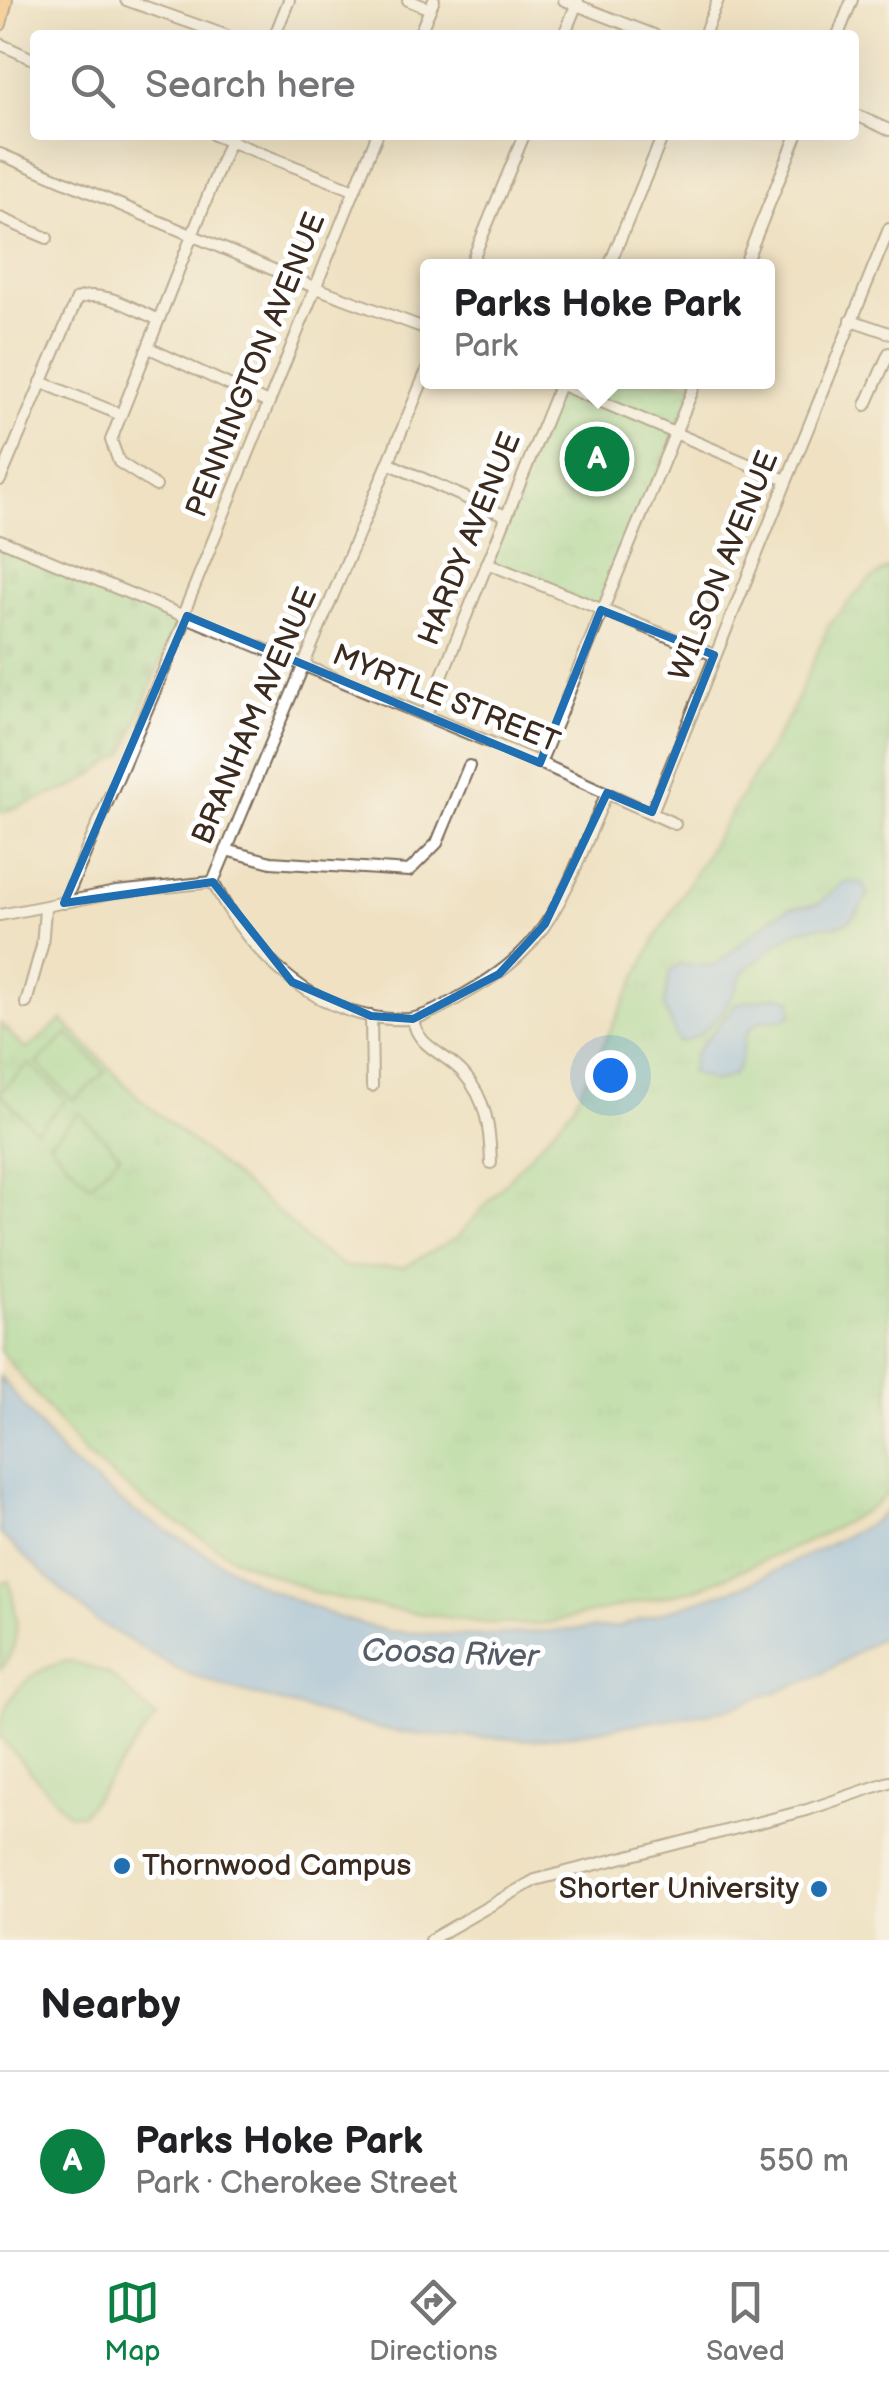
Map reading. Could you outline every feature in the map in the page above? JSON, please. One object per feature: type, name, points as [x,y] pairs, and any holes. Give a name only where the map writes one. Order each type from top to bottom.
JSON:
[{"type":"main road","points":[[0,24],[6,0]]},
{"type":"street","points":[[126,0],[210,30]]},
{"type":"street","points":[[277,30],[289,0]]},
{"type":"street","points":[[408,0],[432,4],[421,30]]},
{"type":"street","points":[[564,0],[642,30]]},
{"type":"street","points":[[706,30],[718,0]]},
{"type":"street","points":[[840,30],[852,0]]},
{"type":"street","points":[[566,30],[578,3]]},
{"type":"street","points":[[0,44],[30,58]]},
{"type":"street","points":[[859,116],[889,130]]},
{"type":"street","points":[[156,486],[119,462],[112,451],[118,419],[229,140]]},
{"type":"street","points":[[235,140],[354,190]]},
{"type":"street","name":"PENNINGTON AVENUE","points":[[64,903],[185,616],[266,402],[375,140]]},
{"type":"street","points":[[473,259],[522,140]]},
{"type":"street","points":[[612,259],[661,140]]},
{"type":"street","points":[[747,259],[795,140]]},
{"type":"street","points":[[0,154],[314,287],[420,326]]},
{"type":"street","points":[[0,218],[47,238]]},
{"type":"street","name":"WILSON AVENUE","points":[[652,812],[889,228]]},
{"type":"street","points":[[0,480],[78,299],[89,294],[157,319]]},
{"type":"street","points":[[852,320],[889,334]]},
{"type":"street","points":[[148,348],[266,402]]},
{"type":"street","points":[[866,405],[889,354]]},
{"type":"street","points":[[41,382],[118,419]]},
{"type":"street","name":"BRANHAM AVENUE","points":[[0,915],[213,882],[420,387]]},
{"type":"street","name":"HARDY AVENUE","points":[[426,715],[556,389]]},
{"type":"street","points":[[576,389],[786,480]]},
{"type":"street","points":[[540,763],[693,389]]},
{"type":"street","points":[[388,463],[506,516]]},
{"type":"street","name":"MYRTLE STREET","points":[[0,540],[426,715],[675,824]]},
{"type":"street","points":[[487,563],[714,655]]},
{"type":"street","points":[[226,850],[271,862],[408,871],[437,843],[469,766]]},
{"type":"street","points":[[213,882],[246,935],[292,982],[324,1000],[371,1016],[413,1019],[499,974],[534,940],[607,793]]},
{"type":"street","points":[[26,1003],[42,946],[45,910]]},
{"type":"street","points":[[371,1016],[372,1086]]},
{"type":"street","points":[[413,1019],[418,1038],[452,1063],[479,1095],[490,1131],[491,1162]]},
{"type":"street","points":[[430,1940],[535,1880],[807,1810],[889,1782]]},
{"type":"highlighted area","points":[[601,610],[714,655],[652,812],[607,793],[545,924],[499,974],[413,1019],[371,1016],[292,982],[213,882],[64,903],[187,616],[540,763]]},
{"type":"green space","points":[[558,389],[693,389],[601,610],[487,563]]},
{"type":"green space","points":[[0,548],[177,621],[125,753],[76,786],[0,813]]},
{"type":"green space","points":[[889,567],[889,1492],[874,1506],[816,1538],[697,1589],[539,1625],[485,1623],[319,1594],[235,1559],[148,1504],[87,1456],[0,1351],[0,1023],[26,1050],[62,1020],[140,1099],[287,1220],[309,1243],[345,1267],[404,1267],[457,1237],[572,1108],[657,936],[791,713],[829,625],[866,583]]},
{"type":"green space","points":[[68,1034],[105,1072],[74,1101],[37,1063]]},
{"type":"green space","points":[[29,1063],[66,1101],[36,1130],[0,1093]]},
{"type":"green space","points":[[79,1113],[120,1155],[90,1185],[49,1143]]},
{"type":"green space","points":[[9,1581],[16,1638],[0,1670],[0,1583]]},
{"type":"green space","points":[[70,1661],[110,1674],[156,1718],[82,1814],[68,1814],[0,1737],[5,1709],[20,1687],[43,1670]]},
{"type":"water","points":[[861,882],[869,894],[849,921],[807,928],[784,939],[745,970],[730,1001],[710,1025],[695,1037],[678,1042],[664,1006],[670,971],[680,965],[714,966],[772,918],[790,908],[818,904],[844,883]]},
{"type":"water","points":[[778,996],[792,999],[792,1015],[764,1020],[750,1029],[733,1075],[714,1082],[690,1072],[695,1053],[737,1003]]},
{"type":"water","name":"Coosa River","points":[[0,1376],[66,1459],[135,1512],[263,1587],[340,1618],[387,1631],[474,1636],[618,1627],[746,1585],[870,1524],[889,1509],[889,1632],[817,1677],[724,1710],[535,1740],[379,1729],[222,1686],[179,1670],[95,1620],[0,1534]]},
{"type":"place","name":"Parks Hoke Park","points":[[597,459]]},
{"type":"place","name":"Thornwood Campus","points":[[122,1866]]},
{"type":"place","name":"Shorter University","points":[[819,1889]]}]
